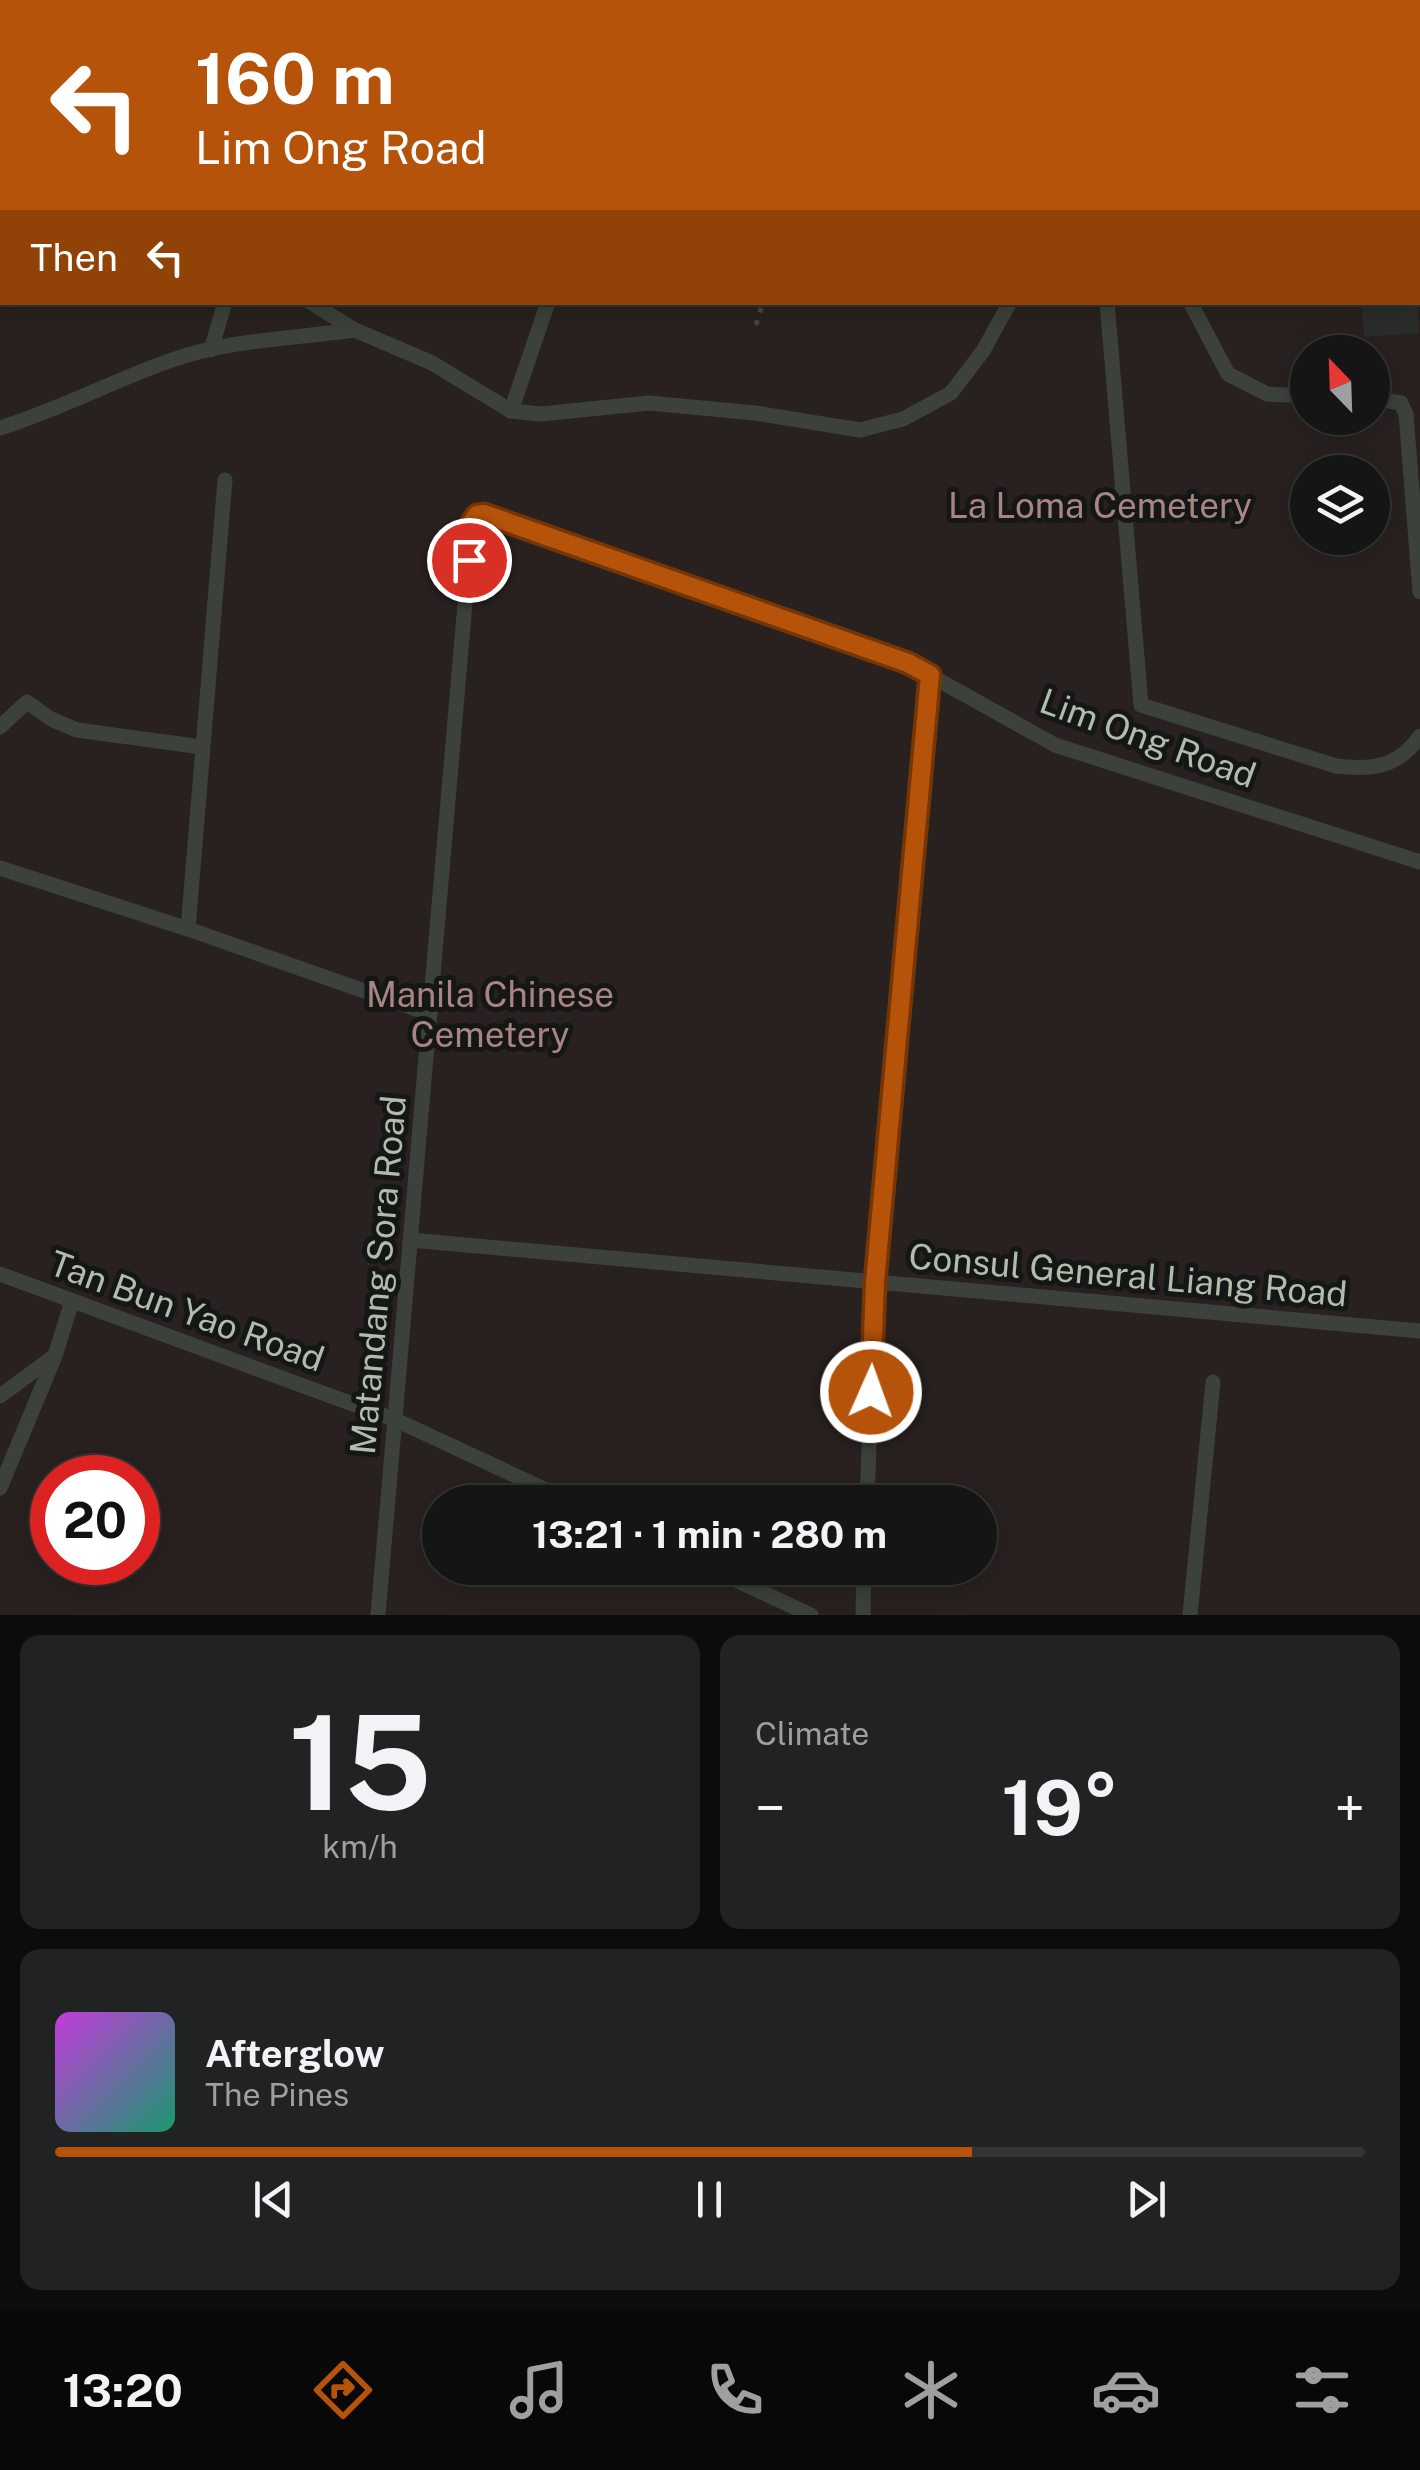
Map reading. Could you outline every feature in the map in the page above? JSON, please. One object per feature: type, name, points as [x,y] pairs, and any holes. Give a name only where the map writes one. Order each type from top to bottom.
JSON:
[{"type":"lane","points":[[212,350],[224,305]]},
{"type":"lane","points":[[315,305],[354,330],[432,363],[511,411],[542,414],[648,403],[754,413],[860,430],[903,419],[951,393],[983,350],[1008,305]]},
{"type":"lane","points":[[511,411],[547,305]]},
{"type":"lane","points":[[1107,305],[1141,705],[1336,766],[1366,769],[1392,764],[1420,736]]},
{"type":"lane","points":[[1192,305],[1228,374],[1267,394],[1290,395]]},
{"type":"lane","points":[[0,428],[48,413],[172,360],[212,350],[354,330]]},
{"type":"lane","points":[[1390,401],[1401,403],[1406,414],[1420,592]]},
{"type":"lane","points":[[188,929],[225,480]]},
{"type":"lane","name":"Lim Ong Road","points":[[472,522],[477,515],[484,514],[908,663],[1055,745],[1420,862]]},
{"type":"lane","name":"Matandang Sora Road","points":[[378,1615],[472,522]]},
{"type":"lane","points":[[868,1485],[875,1282],[930,675]]},
{"type":"lane","points":[[0,727],[27,702],[76,730],[202,747]]},
{"type":"lane","points":[[0,868],[430,1014]]},
{"type":"lane","name":"Consul General Liang Road","points":[[412,1240],[1420,1331]]},
{"type":"lane","name":"Tan Bun Yao Road","points":[[0,1274],[396,1420],[536,1485]]},
{"type":"lane","points":[[0,1488],[55,1356],[72,1301]]},
{"type":"lane","points":[[0,1396],[55,1356]]},
{"type":"lane","points":[[1190,1615],[1213,1382]]},
{"type":"lane","points":[[747,1585],[812,1615]]},
{"type":"lane","points":[[863,1615],[864,1585]]},
{"type":"path","points":[[756,325],[763,305]]},
{"type":"green space","name":"Manila Chinese Cemetery","points":[[0,305],[1420,305],[1420,1615],[0,1615]]},
{"type":"building","points":[[1361,305],[1417,305],[1419,333],[1364,335]]},
{"type":"route","points":[[469,560],[472,522],[477,515],[484,514],[908,663],[930,675],[875,1282],[871,1392]]},
{"type":"park label","name":"La Loma Cemetery","points":[[1100,505]]}]
